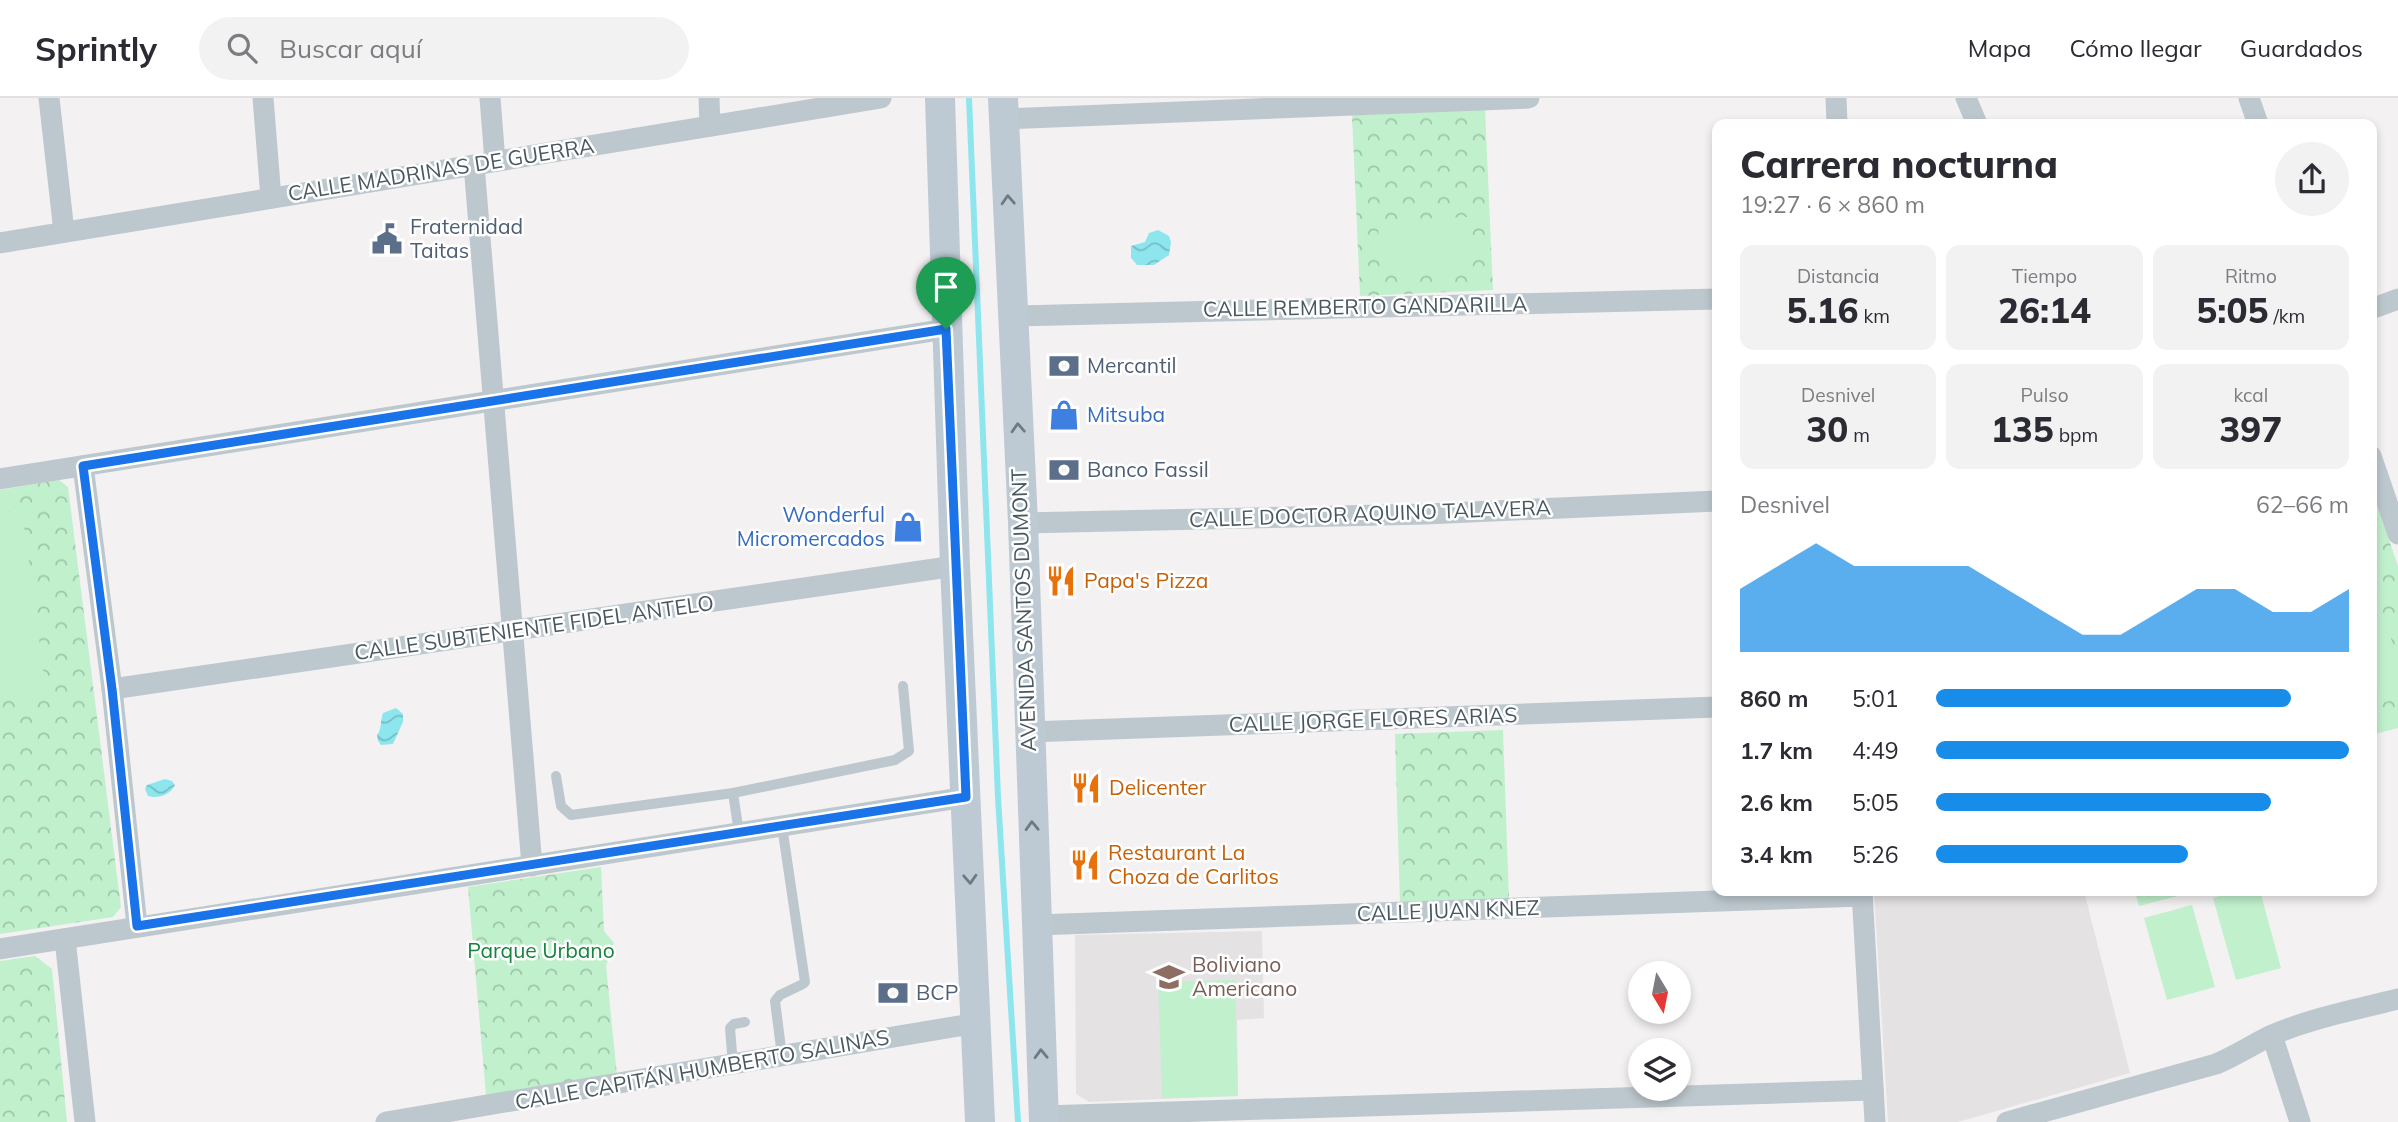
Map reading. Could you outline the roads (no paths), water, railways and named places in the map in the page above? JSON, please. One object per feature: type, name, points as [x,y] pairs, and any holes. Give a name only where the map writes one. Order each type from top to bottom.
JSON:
[{"type":"main road","points":[[940,98],[946,329],[980,1122]]},
{"type":"main road","name":"AVENIDA SANTOS DUMONT","points":[[1003,109],[1023,523],[1035,925],[1044,1119]]},
{"type":"street","points":[[49,98],[64,232]]},
{"type":"street","points":[[263,98],[271,198]]},
{"type":"street","points":[[490,98],[484,163],[494,401],[532,866]]},
{"type":"street","points":[[709,98],[710,126]]},
{"type":"street","name":"CALLE MADRINAS DE GUERRA","points":[[0,243],[881,98]]},
{"type":"street","points":[[1003,109],[1529,98]]},
{"type":"street","points":[[1836,98],[1837,119]]},
{"type":"street","points":[[1966,98],[1975,119]]},
{"type":"street","points":[[2249,98],[2256,119]]},
{"type":"street","name":"CALLE REMBERTO GANDARILLA","points":[[1013,316],[1712,299]]},
{"type":"street","points":[[2377,307],[2398,299]]},
{"type":"street","points":[[0,479],[946,329]]},
{"type":"street","points":[[83,466],[112,689],[137,926]]},
{"type":"street","points":[[2377,473],[2398,534]]},
{"type":"street","name":"CALLE DOCTOR AQUINO TALAVERA","points":[[1023,523],[1426,514],[1712,501]]},
{"type":"street","name":"CALLE SUBTENIENTE FIDEL ANTELO","points":[[112,689],[956,566]]},
{"type":"street","name":"CALLE JORGE FLORES ARIAS","points":[[1029,732],[1712,707]]},
{"type":"street","points":[[0,949],[966,797]]},
{"type":"street","name":"CALLE JUAN KNEZ","points":[[1035,925],[1784,896]]},
{"type":"street","points":[[1862,896],[1875,1122]]},
{"type":"street","points":[[65,939],[85,1122]]},
{"type":"street","points":[[2007,1122],[2216,1064],[2272,1035],[2308,1022],[2398,999]]},
{"type":"street","name":"CALLE CAPITÁN HUMBERTO SALINAS","points":[[386,1122],[977,1023]]},
{"type":"street","points":[[2272,1035],[2300,1122]]},
{"type":"street","points":[[1044,1119],[1873,1090]]},
{"type":"lane","points":[[556,776],[561,806],[570,815],[733,793],[895,760],[909,751],[903,686]]},
{"type":"lane","points":[[733,793],[739,833]]},
{"type":"lane","points":[[782,826],[805,982],[780,995],[775,1001],[782,1056]]},
{"type":"lane","points":[[733,1065],[730,1028],[734,1024],[745,1022]]},
{"type":"water","points":[[1158,230],[1169,236],[1169,255],[1154,265],[1137,265],[1131,258],[1131,246],[1145,242],[1149,233]]},
{"type":"water","points":[[396,708],[403,714],[403,722],[393,744],[381,745],[377,735],[383,713]]},
{"type":"water","points":[[165,779],[175,785],[167,794],[148,796],[145,789],[147,785]]},
{"type":"waterway","points":[[969,98],[998,797],[1018,1122]]},
{"type":"place","name":"Fraternidad Taitas","points":[[387,239]]},
{"type":"place","name":"Mercantil","points":[[1064,366]]},
{"type":"place","name":"Mitsuba","points":[[1064,415]]},
{"type":"place","name":"Banco Fassil","points":[[1064,470]]},
{"type":"place","name":"Wonderful Micromercados","points":[[908,527]]},
{"type":"place","name":"Papa's Pizza","points":[[1061,581]]},
{"type":"place","name":"Delicenter","points":[[1086,788]]},
{"type":"place","name":"Restaurant La Choza de Carlitos","points":[[1085,865]]},
{"type":"place","name":"Boliviano Americano","points":[[1169,977]]},
{"type":"place","name":"BCP","points":[[893,993]]},
{"type":"park label","name":"Parque Urbano","points":[[541,951]]}]
